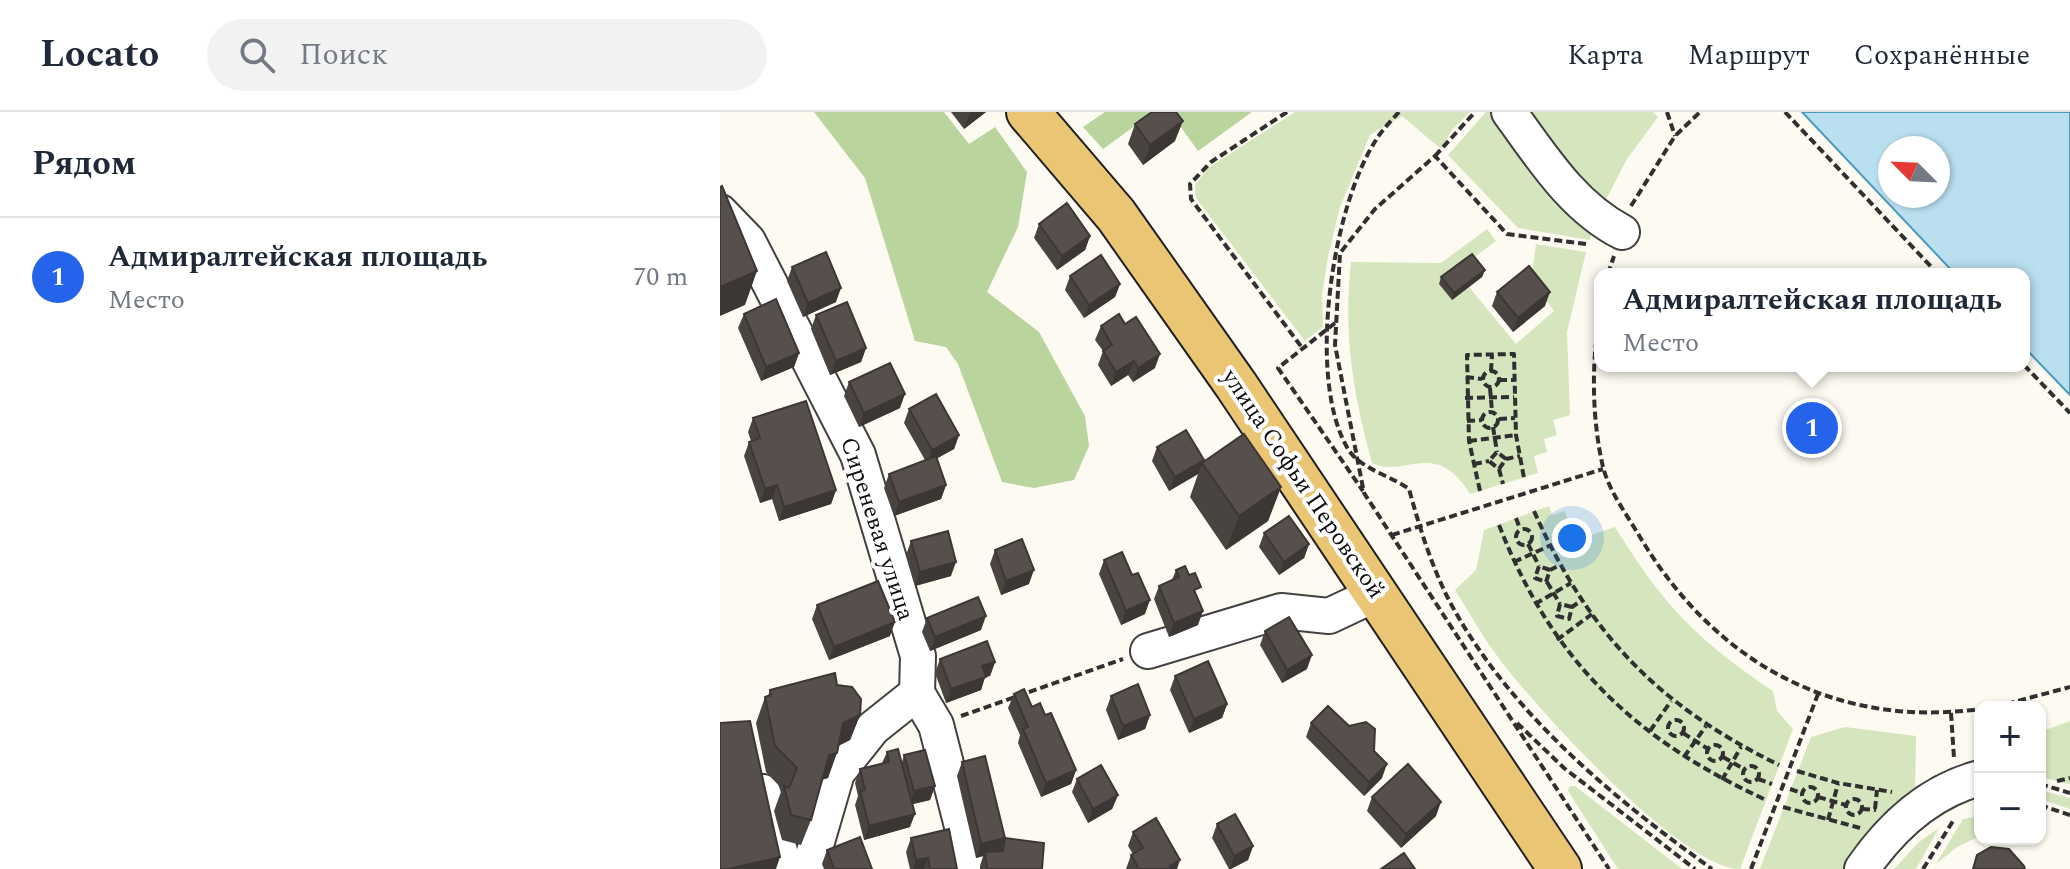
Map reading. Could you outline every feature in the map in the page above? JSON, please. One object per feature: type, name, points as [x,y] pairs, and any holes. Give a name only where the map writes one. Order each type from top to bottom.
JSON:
[{"type":"main road","name":"улица Софьи Перовской","points":[[1028,112],[1116,215],[1378,593],[1560,869]]},
{"type":"street","points":[[1509,112],[1578,200],[1619,240]]},
{"type":"street","name":"Сиреневая улица","points":[[720,212],[748,241],[858,455],[918,656],[917,693]]},
{"type":"street","points":[[1148,651],[1281,611],[1329,616],[1378,593]]},
{"type":"street","points":[[809,869],[837,773],[873,728],[917,693],[936,725],[973,869]]},
{"type":"street","points":[[752,754],[781,855],[781,869]]},
{"type":"street","points":[[1862,869],[1879,844],[1924,803],[1966,790]]},
{"type":"path","points":[[1287,112],[1211,162],[1190,184],[1191,199],[1303,349]]},
{"type":"path","points":[[1399,112],[1374,142],[1346,214],[1329,294],[1331,400],[1349,451],[1409,489],[1420,527],[1452,605],[1506,684],[1577,761],[1644,819],[1712,869]]},
{"type":"path","points":[[1364,493],[1335,345],[1340,253],[1375,209],[1435,156],[1475,112]]},
{"type":"path","points":[[1667,112],[1675,136]]},
{"type":"path","points":[[1610,268],[1633,202],[1675,136],[1700,112]]},
{"type":"path","points":[[1785,112],[1932,268]]},
{"type":"path","points":[[1435,156],[1507,234],[1619,240]]},
{"type":"path","points":[[1335,323],[1278,368],[1392,535],[1609,869]]},
{"type":"path","points":[[1480,491],[1467,421],[1467,355],[1514,354],[1516,435],[1524,478]]},
{"type":"path","points":[[1482,379],[1491,371],[1492,355]]},
{"type":"path","points":[[1491,371],[1499,380]]},
{"type":"path","points":[[2030,371],[2070,413]]},
{"type":"path","points":[[1596,372],[1604,468],[1664,577],[1717,635],[1785,679],[1818,694],[1891,712],[1951,713],[1974,710]]},
{"type":"path","points":[[1466,377],[1482,379],[1490,388],[1492,411],[1499,419]]},
{"type":"path","points":[[1490,388],[1499,380],[1514,380]]},
{"type":"path","points":[[1465,398],[1514,397]]},
{"type":"path","points":[[1492,411],[1484,414],[1482,420],[1485,426],[1493,427]]},
{"type":"path","points":[[1506,459],[1497,452],[1493,427],[1499,419],[1515,418]]},
{"type":"path","points":[[1467,421],[1482,420]]},
{"type":"path","points":[[1469,441],[1516,435]]},
{"type":"path","points":[[1474,464],[1489,461],[1497,452]]},
{"type":"path","points":[[1499,469],[1506,459],[1520,456]]},
{"type":"path","points":[[1489,461],[1499,469],[1503,484]]},
{"type":"path","points":[[1392,535],[1604,468]]},
{"type":"path","points":[[1534,511],[1549,546],[1571,583],[1623,654],[1671,701],[1706,726],[1779,765]]},
{"type":"path","points":[[1516,518],[1520,529],[1516,540],[1528,544]]},
{"type":"path","points":[[1499,525],[1535,604],[1557,640],[1589,678],[1684,757],[1722,780],[1766,800]]},
{"type":"path","points":[[1520,529],[1531,533],[1528,544],[1532,554],[1539,566],[1550,570]]},
{"type":"path","points":[[1514,562],[1549,546]]},
{"type":"path","points":[[1546,582],[1550,570],[1560,565]]},
{"type":"path","points":[[1535,578],[1539,566]]},
{"type":"path","points":[[1524,583],[1535,578],[1546,582],[1560,604],[1557,616]]},
{"type":"path","points":[[1535,604],[1571,583]]},
{"type":"path","points":[[1569,619],[1572,607],[1582,600]]},
{"type":"path","points":[[1560,604],[1572,607]]},
{"type":"path","points":[[1557,640],[1592,614]]},
{"type":"path","points":[[1546,622],[1557,616],[1569,619],[1574,627]]},
{"type":"path","points":[[936,725],[1148,651]]},
{"type":"path","points":[[2022,701],[2070,687]]},
{"type":"path","points":[[1751,869],[1818,694]]},
{"type":"path","points":[[1650,731],[1671,701]]},
{"type":"path","points":[[1687,712],[1681,721],[1683,733],[1695,742],[1708,749],[1719,746],[1725,737]]},
{"type":"path","points":[[1923,869],[1966,790],[1951,713]]},
{"type":"path","points":[[1509,716],[1564,768],[1695,869]]},
{"type":"path","points":[[1660,717],[1669,723],[1681,721]]},
{"type":"path","points":[[1666,743],[1671,735],[1669,723]]},
{"type":"path","points":[[1684,757],[1706,726]]},
{"type":"path","points":[[1671,735],[1683,733]]},
{"type":"path","points":[[1719,746],[1723,757],[1732,763],[1744,769],[1756,767]]},
{"type":"path","points":[[1722,780],[1741,746]]},
{"type":"path","points":[[1708,749],[1711,761]]},
{"type":"path","points":[[1758,779],[1756,767],[1761,756]]},
{"type":"path","points":[[1706,770],[1711,761],[1723,757]]},
{"type":"path","points":[[1743,789],[1746,781],[1744,769]]},
{"type":"path","points":[[1797,771],[1838,783],[1898,792]]},
{"type":"path","points":[[1802,793],[1812,787],[1815,776]]},
{"type":"path","points":[[2057,781],[2070,778]]},
{"type":"path","points":[[1746,781],[1758,779],[1772,784]]},
{"type":"path","points":[[1828,820],[1838,783]]},
{"type":"path","points":[[2046,786],[2070,793]]},
{"type":"path","points":[[1812,787],[1818,797],[1833,802],[1846,805],[1856,799]]},
{"type":"path","points":[[1849,826],[1852,815],[1862,809],[1856,799],[1858,787]]},
{"type":"path","points":[[1790,789],[1802,793],[1808,803]]},
{"type":"path","points":[[1805,813],[1808,803],[1818,797]]},
{"type":"path","points":[[1846,805],[1852,815]]},
{"type":"path","points":[[1783,807],[1870,831]]},
{"type":"path","points":[[2046,807],[2070,815]]},
{"type":"green space","points":[[814,112],[944,112],[969,144],[995,127],[1027,172],[1018,227],[987,292],[1039,332],[1085,416],[1089,446],[1074,480],[1034,488],[1002,482],[958,364],[946,347],[915,341],[865,178]]},
{"type":"green space","points":[[1105,112],[1154,112],[1103,149],[1083,127]]},
{"type":"green space","points":[[1170,112],[1252,112],[1198,151]]},
{"type":"green space","points":[[1295,112],[1470,112],[1452,130],[1441,149],[1402,116],[1370,135],[1340,207],[1322,295],[1323,327],[1305,341],[1196,198],[1195,185],[1208,168]]},
{"type":"green space","points":[[1486,112],[1501,112],[1594,227],[1590,240],[1518,228],[1448,155]]},
{"type":"green space","points":[[1516,112],[1653,112],[1658,117],[1627,159],[1600,211]]},
{"type":"green space","points":[[1487,229],[1496,241],[1439,284],[1452,300],[1469,287],[1516,344],[1554,311],[1531,280],[1536,244],[1586,252],[1567,332],[1570,415],[1553,420],[1557,435],[1544,439],[1547,452],[1534,456],[1538,473],[1470,494],[1445,467],[1420,463],[1384,467],[1372,463],[1351,364],[1349,289],[1351,262],[1441,263]]},
{"type":"green space","points":[[1549,506],[1552,515],[1565,511],[1569,525],[1583,521],[1588,536],[1615,527],[1650,579],[1684,619],[1723,655],[1773,691],[1777,711],[1793,729],[1740,869],[1714,862],[1683,843],[1610,781],[1516,680],[1486,641],[1455,590],[1476,570],[1484,530]]},
{"type":"green space","points":[[2070,721],[2070,784],[2046,778],[2046,730]]},
{"type":"green space","points":[[1845,727],[1916,736],[1915,801],[1850,869],[1760,869],[1811,737]]},
{"type":"green space","points":[[1570,786],[1575,786],[1682,869],[1618,869],[1568,791]]},
{"type":"green space","points":[[2046,792],[2070,798],[2070,809],[2046,801]]},
{"type":"green space","points":[[1974,817],[1974,839],[1957,847],[1936,864],[1963,819]]},
{"type":"green space","points":[[1939,828],[1916,869],[1894,869],[1919,842]]},
{"type":"water","points":[[1802,112],[2070,112],[2070,395],[2030,353],[2030,268],[1949,268],[1893,208],[1950,208],[1950,136],[1878,136],[1878,192]]},
{"type":"building","points":[[1152,112],[1176,112],[1183,121],[1150,145],[1135,124]]},
{"type":"building","points":[[720,187],[757,271],[720,287]]},
{"type":"building","points":[[1067,203],[1090,236],[1062,256],[1039,224]]},
{"type":"building","points":[[826,252],[841,288],[808,303],[792,267]]},
{"type":"building","points":[[1472,254],[1485,270],[1454,293],[1441,277]]},
{"type":"building","points":[[1101,255],[1120,284],[1089,305],[1070,276]]},
{"type":"building","points":[[1529,266],[1550,292],[1518,318],[1497,292]]},
{"type":"building","points":[[776,299],[799,353],[766,367],[744,314]]},
{"type":"building","points":[[847,302],[866,348],[836,361],[816,315]]},
{"type":"building","points":[[1119,314],[1125,324],[1136,317],[1160,354],[1138,368],[1134,361],[1116,372],[1103,351],[1112,345],[1101,326]]},
{"type":"building","points":[[890,363],[905,394],[864,413],[849,382]]},
{"type":"building","points":[[936,394],[959,435],[932,450],[909,409]]},
{"type":"building","points":[[806,401],[836,490],[784,507],[777,485],[765,489],[749,442],[760,438],[753,418]]},
{"type":"building","points":[[1186,430],[1204,460],[1175,477],[1157,447]]},
{"type":"building","points":[[1244,434],[1281,487],[1239,516],[1202,463]]},
{"type":"building","points":[[936,456],[946,485],[899,502],[889,474]]},
{"type":"building","points":[[1289,516],[1309,544],[1284,562],[1264,533]]},
{"type":"building","points":[[948,531],[956,562],[920,572],[911,541]]},
{"type":"building","points":[[1022,539],[1034,570],[1006,581],[995,550]]},
{"type":"building","points":[[1122,552],[1132,575],[1138,573],[1150,600],[1126,611],[1104,560]]},
{"type":"building","points":[[1185,566],[1189,575],[1195,573],[1201,587],[1194,590],[1203,611],[1174,623],[1159,586],[1179,577],[1176,570]]},
{"type":"building","points":[[878,581],[895,622],[834,647],[817,605]]},
{"type":"building","points":[[978,597],[986,616],[935,637],[927,618]]},
{"type":"building","points":[[1289,617],[1312,655],[1287,670],[1265,631]]},
{"type":"building","points":[[987,641],[995,662],[982,666],[986,677],[951,689],[940,659]]},
{"type":"building","points":[[1208,661],[1227,704],[1194,719],[1175,676]]},
{"type":"building","points":[[835,673],[837,685],[852,687],[861,699],[860,715],[843,723],[837,753],[829,755],[811,820],[791,815],[784,786],[789,788],[797,768],[775,746],[765,697],[771,695],[770,690]]},
{"type":"building","points":[[1138,684],[1150,715],[1123,726],[1111,696]]},
{"type":"building","points":[[1024,689],[1032,707],[1040,703],[1045,715],[1051,713],[1076,770],[1046,783],[1023,729],[1028,727],[1014,694]]},
{"type":"building","points":[[1328,706],[1349,726],[1366,722],[1375,729],[1374,751],[1387,764],[1369,782],[1311,723]]},
{"type":"building","points":[[750,721],[780,857],[720,869],[720,723]]},
{"type":"building","points":[[898,749],[915,814],[869,826],[860,791],[865,790],[860,769],[889,762],[887,752]]},
{"type":"building","points":[[925,750],[935,786],[914,791],[904,755]]},
{"type":"building","points":[[985,756],[1005,838],[981,844],[962,762]]},
{"type":"building","points":[[1408,764],[1441,802],[1406,834],[1372,797]]},
{"type":"building","points":[[1101,765],[1118,795],[1093,809],[1077,779]]},
{"type":"building","points":[[1235,814],[1253,846],[1234,856],[1217,824]]},
{"type":"building","points":[[1156,818],[1180,860],[1170,866],[1171,869],[1139,869],[1131,855],[1143,848],[1133,832]]},
{"type":"building","points":[[949,829],[957,869],[930,869],[928,858],[916,860],[911,838]]},
{"type":"building","points":[[860,837],[872,869],[834,869],[827,850]]},
{"type":"building","points":[[1005,838],[1044,843],[1042,869],[987,869],[985,852],[1003,851]]},
{"type":"building","points":[[1991,847],[2009,849],[2025,869],[1973,869],[1977,855]]},
{"type":"building","points":[[1404,853],[1415,869],[1381,869]]},
{"type":"place","name":"Адмиралтейская площадь","points":[[1812,428]]}]
